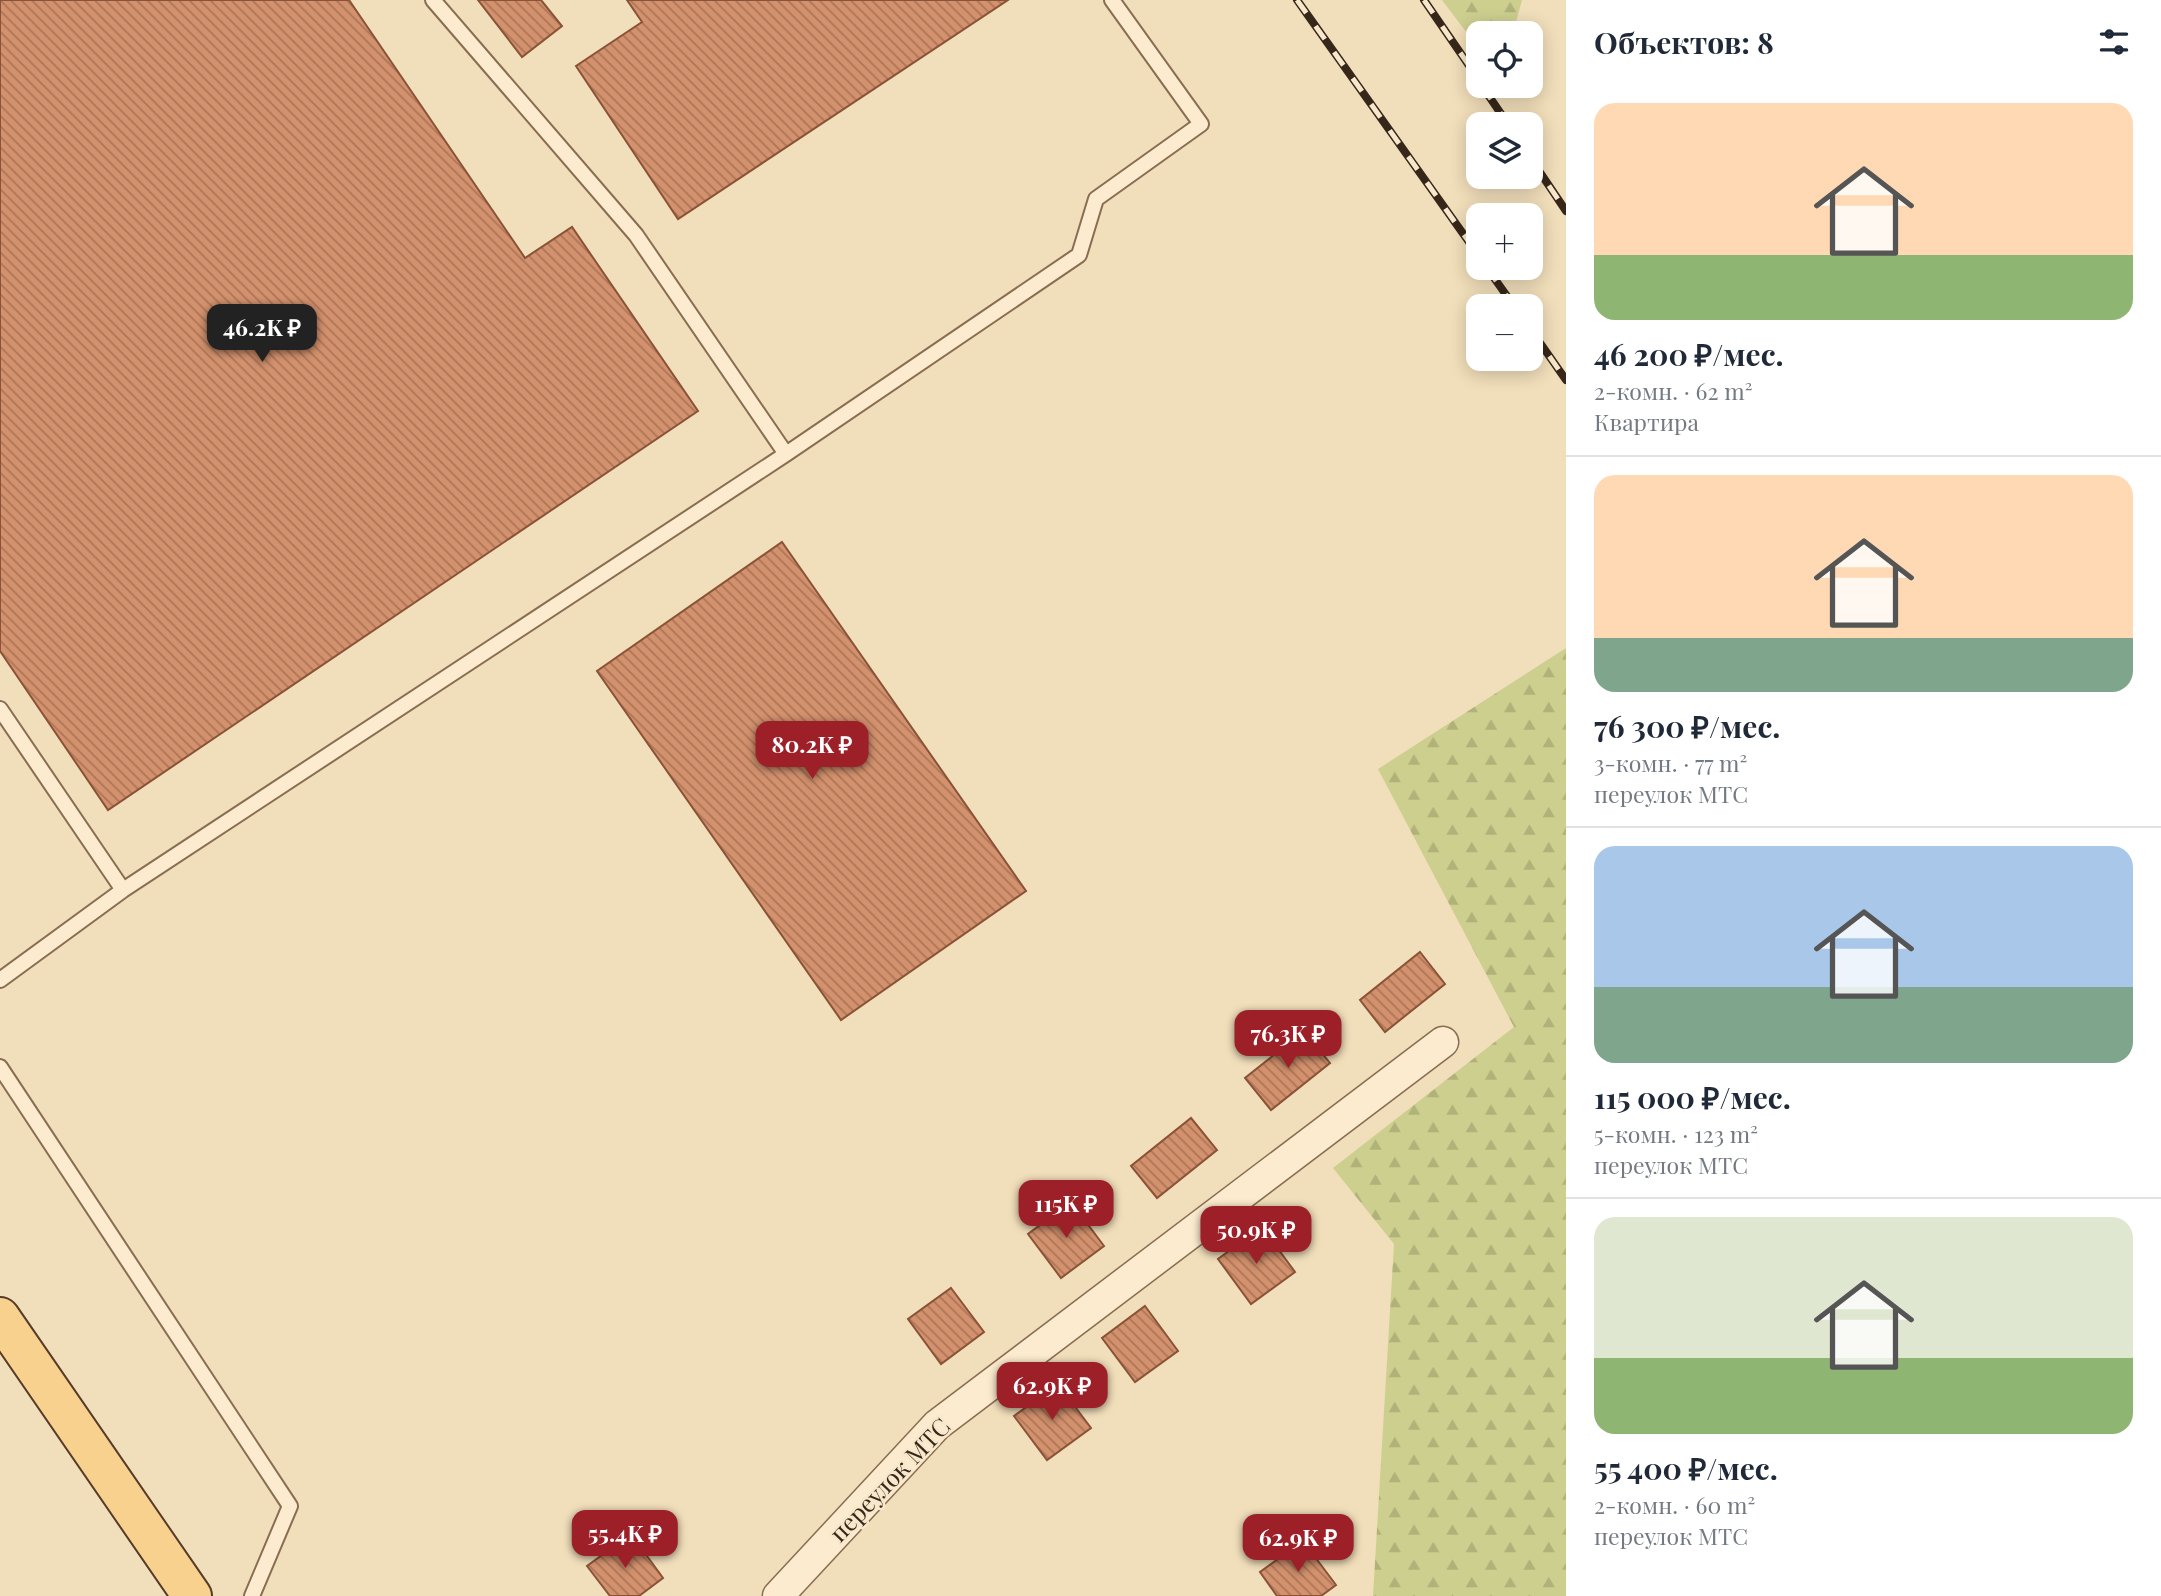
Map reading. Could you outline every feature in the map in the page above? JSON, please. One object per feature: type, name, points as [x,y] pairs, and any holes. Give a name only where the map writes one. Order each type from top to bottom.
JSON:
[{"type":"main road","points":[[0,1317],[192,1596]]},
{"type":"street","name":"переулок МТС","points":[[778,1596],[937,1425],[1443,1042]]},
{"type":"lane","points":[[433,0],[636,235],[786,454]]},
{"type":"lane","points":[[0,980],[123,890],[786,454],[1079,255],[1096,199],[1201,124],[1112,0]]},
{"type":"lane","points":[[0,709],[123,890]]},
{"type":"lane","points":[[0,1068],[290,1506],[253,1596]]},
{"type":"green space","points":[[1442,0],[1522,0],[1516,21],[1466,21],[1466,32]]},
{"type":"green space","points":[[1566,648],[1566,1596],[1373,1596],[1394,1244],[1333,1168],[1514,1027],[1378,769]]},
{"type":"building","points":[[0,0],[349,0],[525,258],[572,227],[698,411],[108,810],[0,651]]},
{"type":"building","points":[[478,0],[541,0],[562,26],[522,57]]},
{"type":"building","points":[[627,0],[1008,0],[678,219],[576,66],[642,22]]},
{"type":"building","points":[[782,542],[1026,891],[841,1020],[597,671]]},
{"type":"building","points":[[1420,952],[1445,984],[1385,1032],[1360,1000]]},
{"type":"building","points":[[1304,1031],[1330,1063],[1271,1110],[1245,1078]]},
{"type":"building","points":[[1191,1118],[1217,1150],[1157,1198],[1131,1166]]},
{"type":"building","points":[[1071,1202],[1104,1246],[1061,1278],[1028,1234]]},
{"type":"building","points":[[1262,1227],[1295,1272],[1251,1304],[1218,1259]]},
{"type":"building","points":[[951,1288],[984,1332],[941,1364],[908,1319]]},
{"type":"building","points":[[1145,1306],[1178,1351],[1135,1382],[1102,1338]]},
{"type":"building","points":[[1058,1384],[1091,1428],[1047,1460],[1014,1416]]},
{"type":"building","points":[[631,1534],[663,1578],[639,1596],[610,1596],[587,1566]]},
{"type":"building","points":[[1303,1541],[1336,1585],[1321,1596],[1277,1596],[1260,1572]]},
{"type":"railway","points":[[1297,0],[1466,238]]},
{"type":"railway","points":[[1424,0],[1466,61]]},
{"type":"railway","points":[[1490,98],[1500,112]]},
{"type":"railway","points":[[1543,177],[1566,211]]},
{"type":"railway","points":[[1496,280],[1505,294]]},
{"type":"railway","points":[[1543,347],[1566,380]]}]
